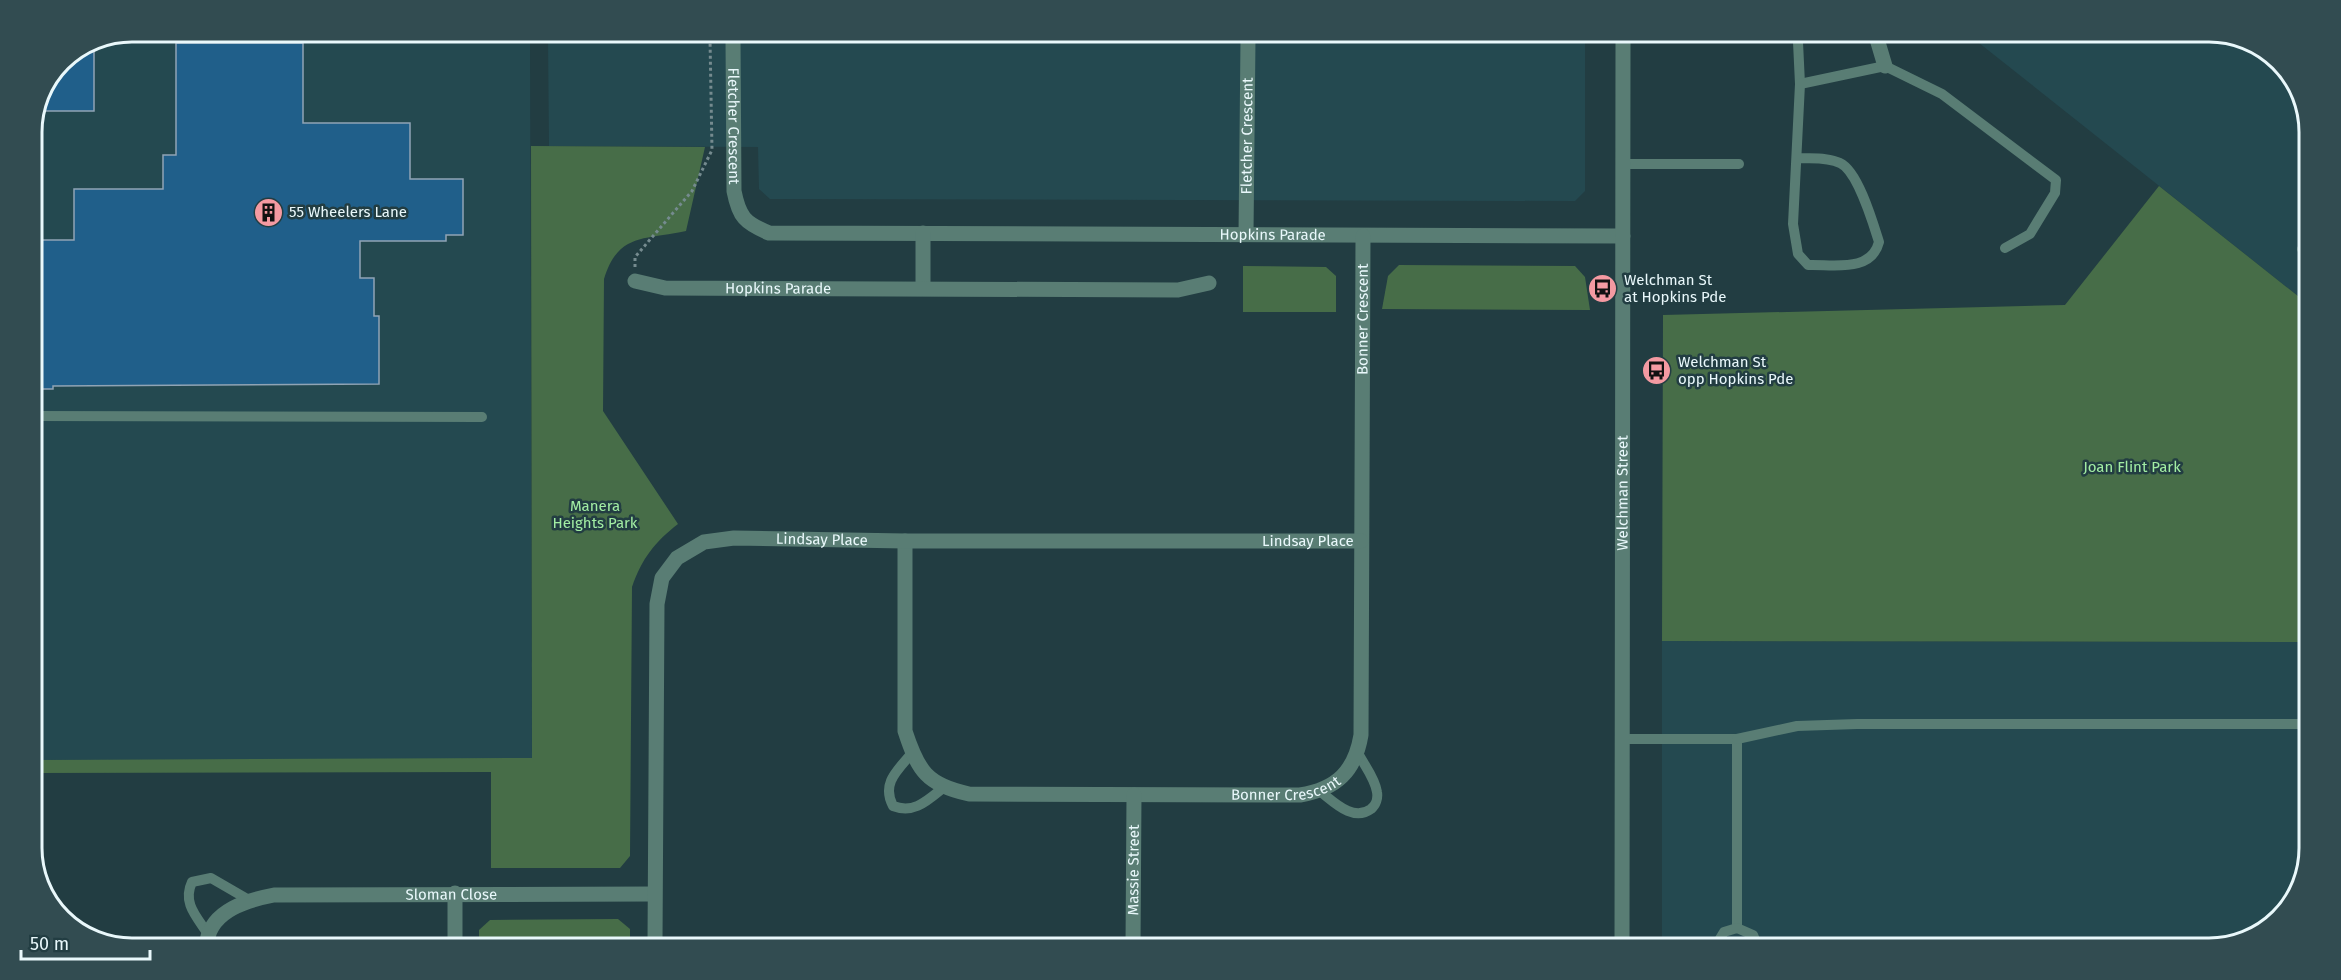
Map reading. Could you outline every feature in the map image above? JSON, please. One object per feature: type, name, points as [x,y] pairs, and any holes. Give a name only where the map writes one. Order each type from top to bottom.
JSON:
[{"type":"street","name":"Fletcher Crescent","points":[[733,42],[734,191],[738,211]]},
{"type":"street","name":"Fletcher Crescent","points":[[1246,234],[1248,42]]},
{"type":"street","name":"Welchman Street","points":[[1622,938],[1623,42]]},
{"type":"street","points":[[1878,42],[1885,66]]},
{"type":"street","name":"Hopkins Parade","points":[[738,211],[751,226],[769,233],[1623,236]]},
{"type":"street","points":[[923,233],[923,288]]},
{"type":"street","name":"Bonner Crescent","points":[[943,788],[969,794],[1300,795],[1321,792],[1336,782],[1358,753],[1361,735],[1363,236]]},
{"type":"street","name":"Hopkins Parade","points":[[635,280],[665,288],[1178,290],[1209,283]]},
{"type":"street","name":"Lindsay Place","points":[[655,938],[657,604],[662,578],[677,558],[704,542],[734,538],[905,541],[1361,541]]},
{"type":"street","points":[[905,541],[903,698],[905,731],[912,753],[924,772],[943,788]]},
{"type":"street","name":"Massie Street","points":[[1133,938],[1134,795]]},
{"type":"street","points":[[454,938],[455,893]]},
{"type":"street","name":"Sloman Close","points":[[208,938],[223,914],[249,900],[274,895],[654,894]]},
{"type":"lane","points":[[1798,42],[1800,84],[1798,158],[1794,171],[1793,224],[1798,254],[1808,265],[1862,264],[1873,257],[1879,242],[1870,214],[1850,172],[1843,164],[1833,160],[1798,158]]},
{"type":"lane","points":[[1800,84],[1885,66],[1942,93],[2056,180],[2055,193],[2030,234],[2005,248]]},
{"type":"lane","points":[[1623,164],[1739,164]]},
{"type":"lane","points":[[42,416],[482,417]]},
{"type":"lane","points":[[1623,739],[1737,739],[1797,726],[1857,724],[2299,724]]},
{"type":"lane","points":[[1737,739],[1737,928]]},
{"type":"lane","points":[[912,753],[892,777],[888,786],[888,797],[893,806],[903,810],[914,808],[943,788]]},
{"type":"lane","points":[[1321,792],[1351,813],[1362,813],[1372,808],[1377,800],[1377,790],[1358,753]]},
{"type":"lane","name":"Sloman Close","points":[[208,938],[188,900],[188,890],[192,882],[212,878],[249,900]]},
{"type":"lane","points":[[1720,938],[1724,932],[1737,928],[1753,935],[1754,938]]},
{"type":"path","points":[[635,280],[635,257],[692,191],[712,150],[710,42]]},
{"type":"shaded area","points":[[132,42],[530,42],[532,759],[42,760],[42,126],[51,92],[73,64],[87,54],[103,47]]},
{"type":"shaded area","points":[[548,42],[1585,42],[1585,191],[1575,201],[770,199],[759,189],[758,147],[549,146]]},
{"type":"shaded area","points":[[1978,42],[2209,42],[2244,49],[2264,61],[2277,73],[2290,92],[2299,126],[2299,297]]},
{"type":"shaded area","points":[[1662,641],[2299,642],[2299,848],[2297,866],[2292,883],[2277,907],[2259,923],[2244,931],[2209,938],[1662,938]]},
{"type":"green space","name":"Manera Heights Park","points":[[531,146],[705,147],[686,231],[645,238],[625,246],[610,264],[604,279],[603,411],[678,524],[650,551],[632,587],[630,856],[620,868],[491,868],[491,772],[42,773],[42,760],[532,758]]},
{"type":"green space","name":"Joan Flint Park","points":[[2159,186],[2299,297],[2299,642],[1662,641],[1663,315],[2065,305]]},
{"type":"green space","points":[[1399,265],[1575,266],[1585,277],[1590,310],[1382,309],[1388,276]]},
{"type":"green space","points":[[1243,266],[1326,267],[1336,276],[1336,312],[1243,312]]},
{"type":"green space","points":[[618,919],[630,929],[630,938],[479,938],[479,930],[490,920]]},
{"type":"building","name":"55 Wheelers Lane","points":[[176,43],[303,43],[303,123],[410,123],[410,179],[463,179],[463,235],[446,235],[446,241],[360,241],[360,278],[374,278],[374,316],[379,316],[379,384],[53,386],[53,389],[42,389],[42,240],[74,240],[74,189],[163,189],[163,155],[176,155]]},
{"type":"building","points":[[94,51],[94,111],[44,111],[51,92],[61,77],[73,64]]},
{"type":"place","name":"55 Wheelers Lane","points":[[268,212]]},
{"type":"place","name":"Welchman St at Hopkins Pde","points":[[1603,289]]},
{"type":"place","name":"Welchman St opp Hopkins Pde","points":[[1657,371]]}]
